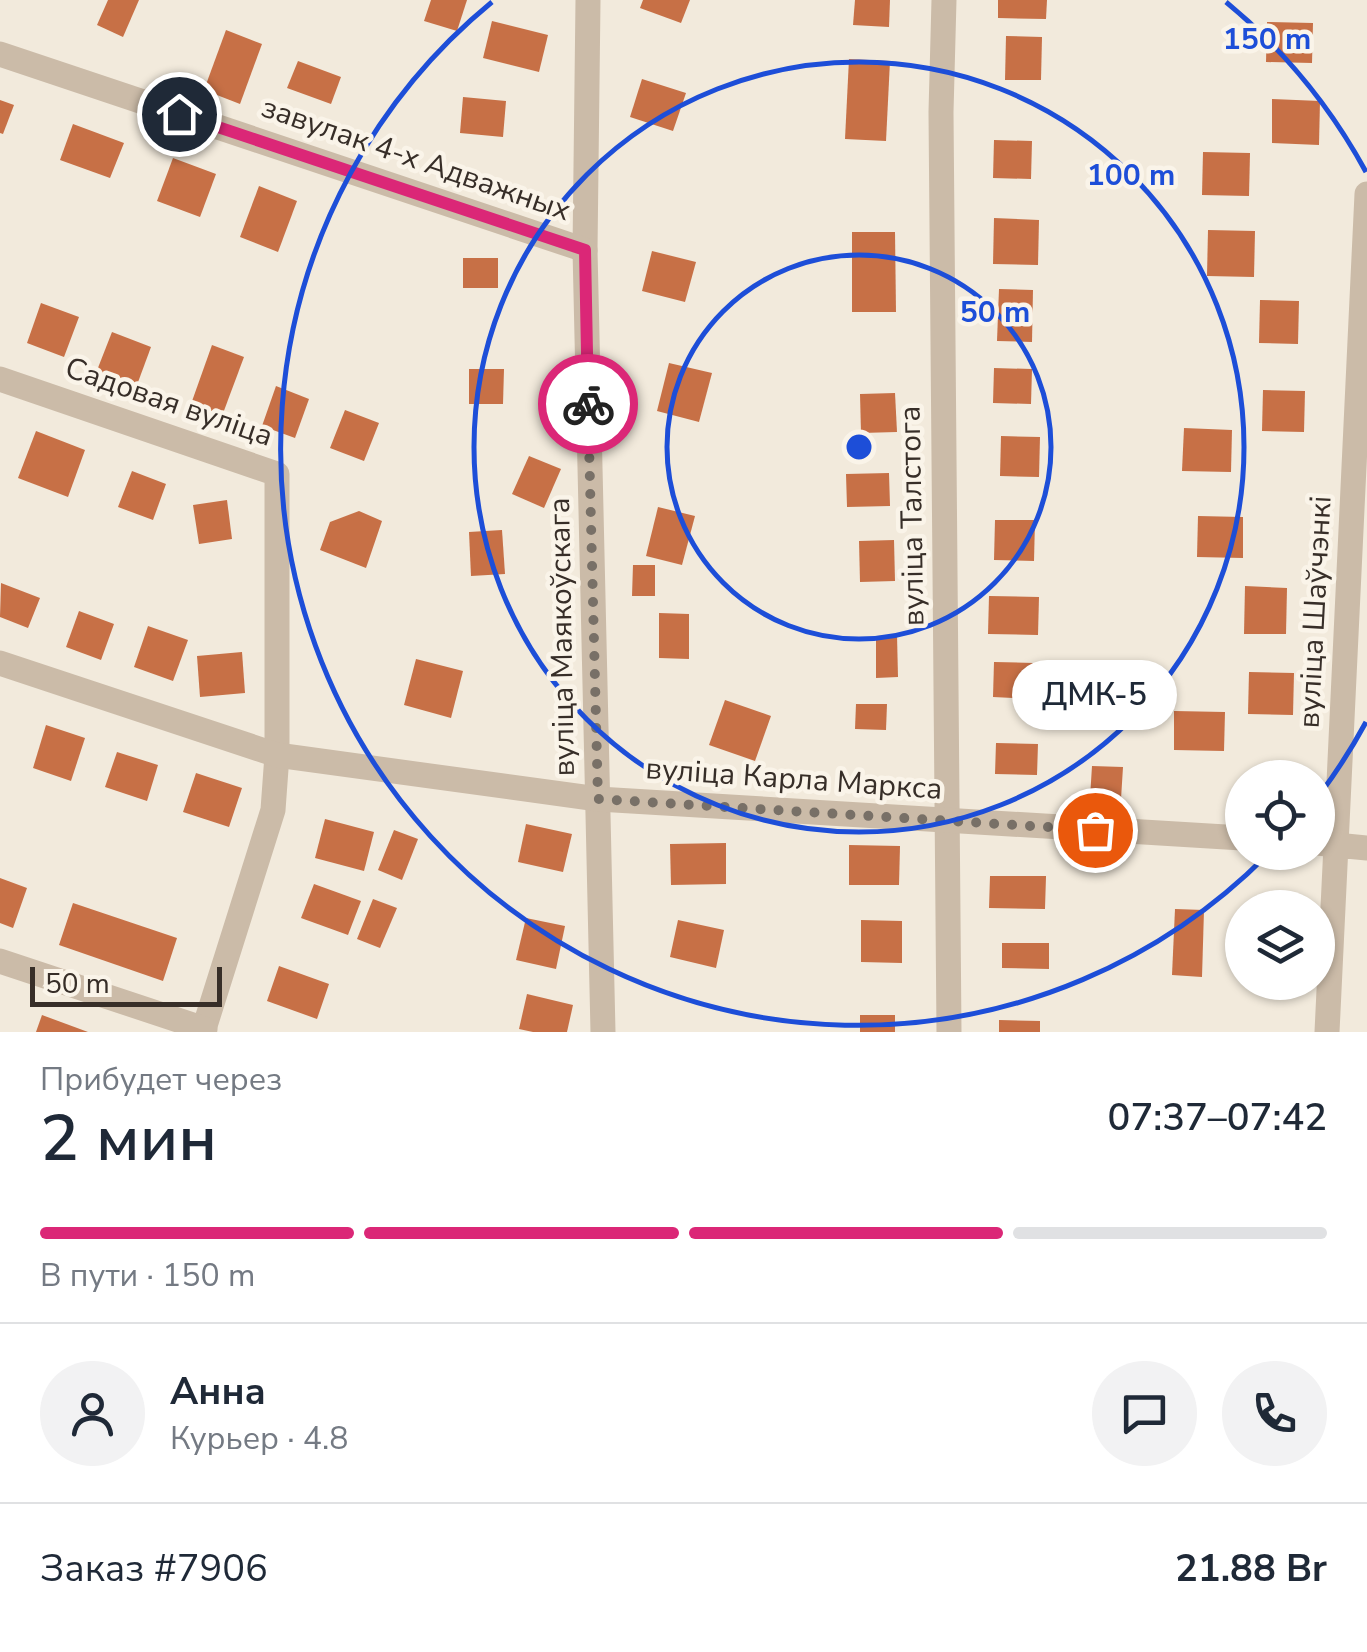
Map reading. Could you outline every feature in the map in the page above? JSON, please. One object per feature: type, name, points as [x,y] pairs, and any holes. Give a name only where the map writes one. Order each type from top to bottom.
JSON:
[{"type":"street","name":"вуліца Маякоўскага","points":[[588,0],[585,250],[603,1032]]},
{"type":"street","name":"вуліца Талстога","points":[[944,0],[941,112],[949,1032]]},
{"type":"street","name":"завулак 4-х Адважных","points":[[0,54],[585,250]]},
{"type":"street","name":"вуліца Шаўчэнкі","points":[[1332,760],[1367,194]]},
{"type":"street","name":"Садовая вуліца","points":[[0,378],[277,474],[277,756]]},
{"type":"street","name":"вуліца Карла Маркса","points":[[0,663],[277,756],[598,799],[1225,837]]},
{"type":"street","points":[[0,961],[204,1030],[274,810],[277,756]]},
{"type":"street","points":[[1335,845],[1367,848]]},
{"type":"street","name":"вуліца Шаўчэнкі","points":[[1327,870],[1327,1032]]},
{"type":"building","points":[[108,0],[139,0],[123,37],[97,25]]},
{"type":"building","points":[[431,0],[467,0],[457,31],[424,21]]},
{"type":"building","points":[[643,0],[690,0],[681,23],[640,8]]},
{"type":"building","points":[[855,0],[890,0],[889,27],[853,25]]},
{"type":"building","points":[[998,0],[1047,0],[1046,19],[998,18]]},
{"type":"building","points":[[492,21],[548,35],[539,72],[483,58]]},
{"type":"building","points":[[1267,22],[1313,23],[1312,63],[1266,62]]},
{"type":"building","points":[[226,30],[262,44],[240,104],[204,90]]},
{"type":"building","points":[[1006,36],[1042,37],[1041,80],[1005,80]]},
{"type":"building","points":[[849,59],[890,61],[886,141],[845,139]]},
{"type":"building","points":[[298,61],[341,77],[331,104],[287,88]]},
{"type":"building","points":[[642,79],[686,93],[673,131],[630,117]]},
{"type":"building","points":[[463,97],[506,101],[503,137],[460,133]]},
{"type":"building","points":[[1272,99],[1320,101],[1319,145],[1272,143]]},
{"type":"building","points":[[0,100],[14,105],[3,134],[0,133]]},
{"type":"building","points":[[73,124],[124,143],[110,178],[60,160]]},
{"type":"building","points":[[994,140],[1032,141],[1031,179],[993,178]]},
{"type":"building","points":[[1203,152],[1250,153],[1249,196],[1202,195]]},
{"type":"building","points":[[173,158],[216,174],[200,217],[157,201]]},
{"type":"building","points":[[259,186],[297,201],[278,252],[240,237]]},
{"type":"building","points":[[994,218],[1039,220],[1038,265],[993,264]]},
{"type":"building","points":[[1208,230],[1255,231],[1254,277],[1207,276]]},
{"type":"building","points":[[852,232],[895,232],[896,312],[852,312]]},
{"type":"building","points":[[652,251],[696,262],[685,302],[642,291]]},
{"type":"building","points":[[463,258],[498,258],[498,288],[463,288]]},
{"type":"building","points":[[999,289],[1033,290],[1032,342],[997,341]]},
{"type":"building","points":[[1260,300],[1299,301],[1298,344],[1259,343]]},
{"type":"building","points":[[41,303],[79,317],[64,357],[27,343]]},
{"type":"building","points":[[112,332],[151,347],[134,393],[94,378]]},
{"type":"building","points":[[212,345],[244,357],[222,416],[191,404]]},
{"type":"building","points":[[669,363],[712,373],[699,422],[657,411]]},
{"type":"building","points":[[994,368],[1032,369],[1031,404],[993,403]]},
{"type":"building","points":[[469,369],[504,369],[503,404],[469,404]]},
{"type":"building","points":[[276,386],[309,399],[295,438],[262,426]]},
{"type":"building","points":[[1263,390],[1305,391],[1304,432],[1262,431]]},
{"type":"building","points":[[895,393],[897,432],[861,433],[860,394]]},
{"type":"building","points":[[345,410],[379,423],[364,461],[330,448]]},
{"type":"building","points":[[1184,428],[1232,430],[1231,472],[1182,471]]},
{"type":"building","points":[[36,431],[85,450],[68,497],[18,478]]},
{"type":"building","points":[[1001,436],[1040,437],[1039,477],[1000,476]]},
{"type":"building","points":[[529,456],[561,469],[544,508],[512,494]]},
{"type":"building","points":[[132,471],[166,484],[153,520],[118,507]]},
{"type":"building","points":[[889,473],[890,506],[847,507],[846,474]]},
{"type":"building","points":[[227,500],[232,539],[199,544],[193,505]]},
{"type":"building","points":[[658,507],[695,516],[682,565],[646,556]]},
{"type":"building","points":[[359,511],[382,521],[366,568],[320,550],[330,522]]},
{"type":"building","points":[[1198,516],[1243,517],[1243,558],[1197,557]]},
{"type":"building","points":[[995,520],[1035,520],[1034,561],[994,560]]},
{"type":"building","points":[[502,530],[505,574],[471,576],[469,532]]},
{"type":"building","points":[[894,540],[895,581],[860,582],[859,541]]},
{"type":"building","points":[[633,565],[655,565],[655,596],[632,596]]},
{"type":"building","points":[[1,583],[40,598],[28,628],[0,617]]},
{"type":"building","points":[[1245,586],[1287,588],[1286,634],[1244,634]]},
{"type":"building","points":[[989,596],[1039,597],[1038,635],[988,634]]},
{"type":"building","points":[[79,611],[114,624],[101,660],[66,647]]},
{"type":"building","points":[[659,613],[689,614],[689,659],[659,658]]},
{"type":"building","points":[[148,626],[188,640],[173,681],[134,667]]},
{"type":"building","points":[[897,635],[898,677],[876,678],[876,636]]},
{"type":"building","points":[[242,652],[245,693],[200,697],[197,656]]},
{"type":"building","points":[[416,659],[463,671],[451,718],[404,705]]},
{"type":"building","points":[[994,662],[1033,663],[1032,699],[993,697]]},
{"type":"building","points":[[1249,672],[1294,673],[1293,715],[1248,714]]},
{"type":"building","points":[[725,700],[771,716],[755,761],[709,745]]},
{"type":"building","points":[[856,704],[887,704],[886,730],[855,729]]},
{"type":"building","points":[[1174,711],[1225,712],[1224,751],[1174,750]]},
{"type":"building","points":[[46,725],[85,738],[71,781],[33,768]]},
{"type":"building","points":[[996,743],[1038,744],[1037,775],[995,774]]},
{"type":"building","points":[[117,752],[158,765],[147,801],[105,787]]},
{"type":"building","points":[[1092,766],[1123,767],[1121,799],[1090,798]]},
{"type":"building","points":[[196,773],[242,788],[229,827],[183,812]]},
{"type":"building","points":[[325,819],[374,832],[364,871],[315,858]]},
{"type":"building","points":[[526,824],[572,834],[563,872],[518,862]]},
{"type":"building","points":[[394,830],[418,839],[402,880],[378,870]]},
{"type":"building","points":[[726,843],[726,884],[671,885],[670,844]]},
{"type":"building","points":[[849,845],[900,846],[899,885],[849,885]]},
{"type":"building","points":[[990,876],[1046,876],[1045,909],[989,908]]},
{"type":"building","points":[[0,878],[27,888],[13,928],[0,923]]},
{"type":"building","points":[[314,884],[361,901],[348,935],[301,918]]},
{"type":"building","points":[[373,899],[397,908],[380,948],[357,939]]},
{"type":"building","points":[[73,903],[177,938],[163,981],[59,945]]},
{"type":"building","points":[[1175,909],[1204,910],[1202,977],[1172,975]]},
{"type":"building","points":[[526,918],[565,926],[556,969],[516,960]]},
{"type":"building","points":[[678,920],[724,930],[716,968],[670,957]]},
{"type":"building","points":[[861,920],[902,921],[902,963],[861,962]]},
{"type":"building","points":[[1002,943],[1049,943],[1049,969],[1002,968]]},
{"type":"building","points":[[279,966],[329,984],[317,1019],[267,1001]]},
{"type":"building","points":[[527,994],[573,1005],[567,1032],[519,1029]]},
{"type":"building","points":[[42,1015],[88,1032],[36,1032]]},
{"type":"building","points":[[860,1015],[895,1015],[895,1032],[860,1032]]},
{"type":"building","points":[[999,1020],[1040,1021],[1040,1032],[999,1032]]},
{"type":"way so far","points":[[588,404],[598,799],[1095,830]]},
{"type":"place","name":"ДМК-5","points":[[1095,830]]},
{"type":"route","points":[[179,114],[585,250],[588,404]]}]
